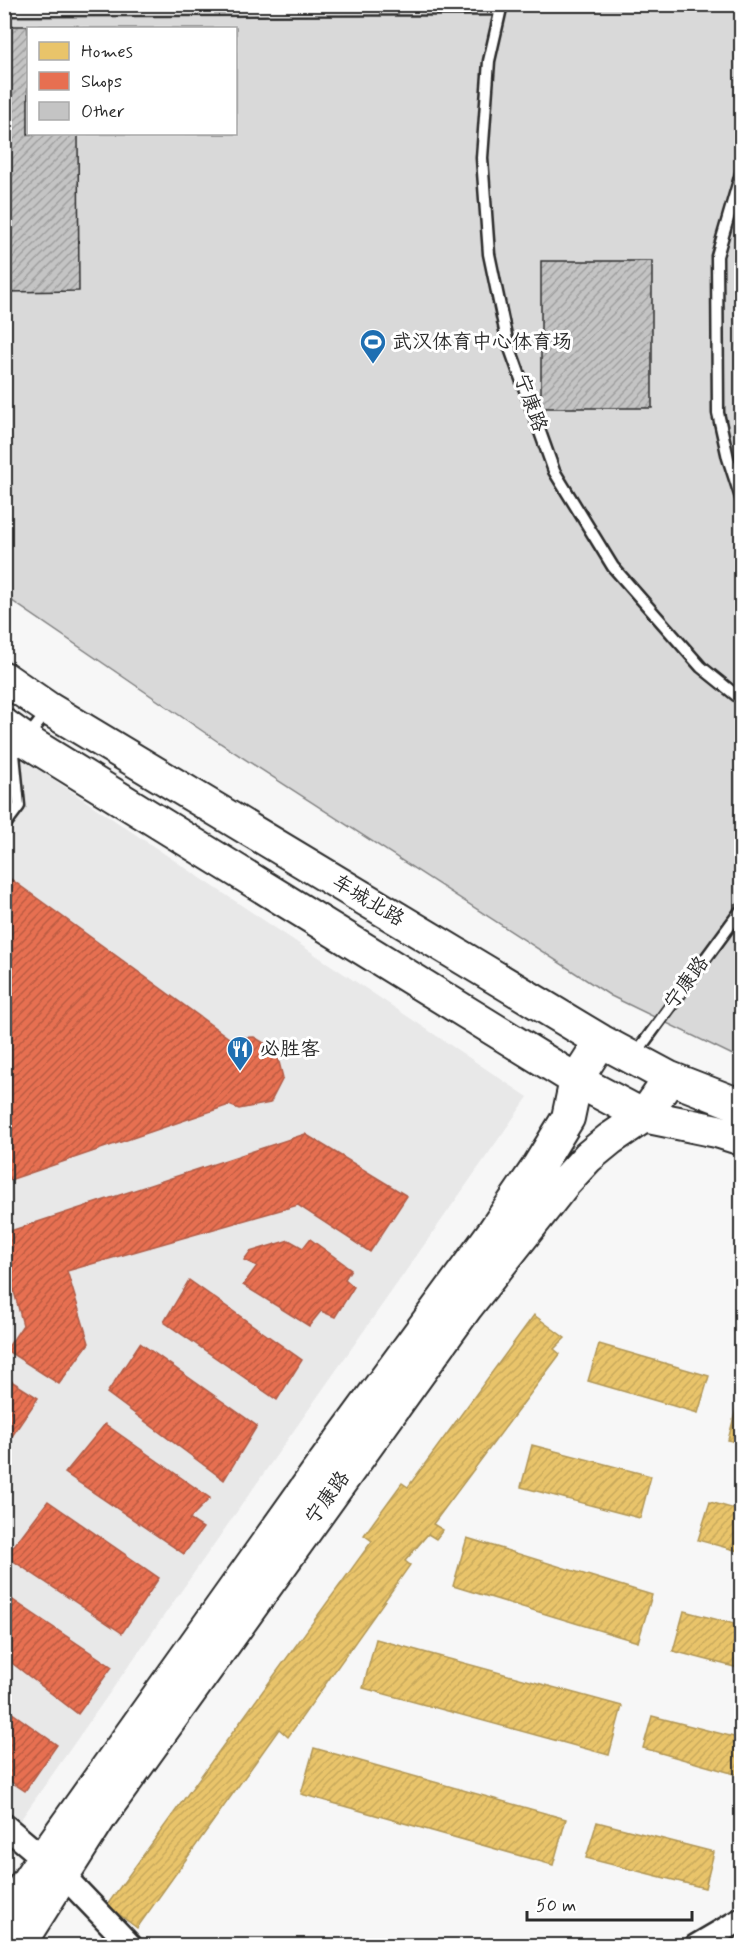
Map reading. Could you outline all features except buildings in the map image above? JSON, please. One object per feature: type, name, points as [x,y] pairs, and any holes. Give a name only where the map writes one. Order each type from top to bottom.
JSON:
[{"type":"main road","name":"车城北路","points":[[4,678],[50,709],[601,1041],[670,1078],[741,1106]]},
{"type":"main road","points":[[12,744],[576,1080],[644,1116],[717,1131],[741,1139]]},
{"type":"main road","points":[[4,1917],[53,1866],[319,1470],[492,1234],[538,1167],[568,1118],[576,1080],[601,1041]]},
{"type":"main road","name":"宁康路","points":[[18,1946],[53,1866],[100,1817],[467,1306],[565,1182],[588,1157],[609,1139],[644,1116],[670,1078]]},
{"type":"street","points":[[4,1826],[53,1866],[131,1946]]},
{"type":"street","points":[[696,1946],[741,1919]]},
{"type":"lane","points":[[4,10],[501,7]]},
{"type":"lane","name":"宁康路","points":[[501,7],[489,61],[482,158],[489,254],[507,340],[554,471],[613,567],[701,666],[741,700]]},
{"type":"lane","points":[[741,170],[717,256],[718,413],[741,501]]},
{"type":"lane","points":[[4,826],[19,806],[12,744],[50,709]]},
{"type":"lane","name":"宁康路","points":[[633,1057],[741,909]]},
{"type":"shaded area","name":"武汉体育中心体育场","points":[[4,5],[741,5],[741,1059],[611,996],[220,743],[5,596]]},
{"type":"shaded area","points":[[5,747],[528,1097],[5,1842]]},
{"type":"place","name":"武汉体育中心体育场","points":[[373,365]]},
{"type":"place","name":"必胜客","points":[[240,1072]]}]
